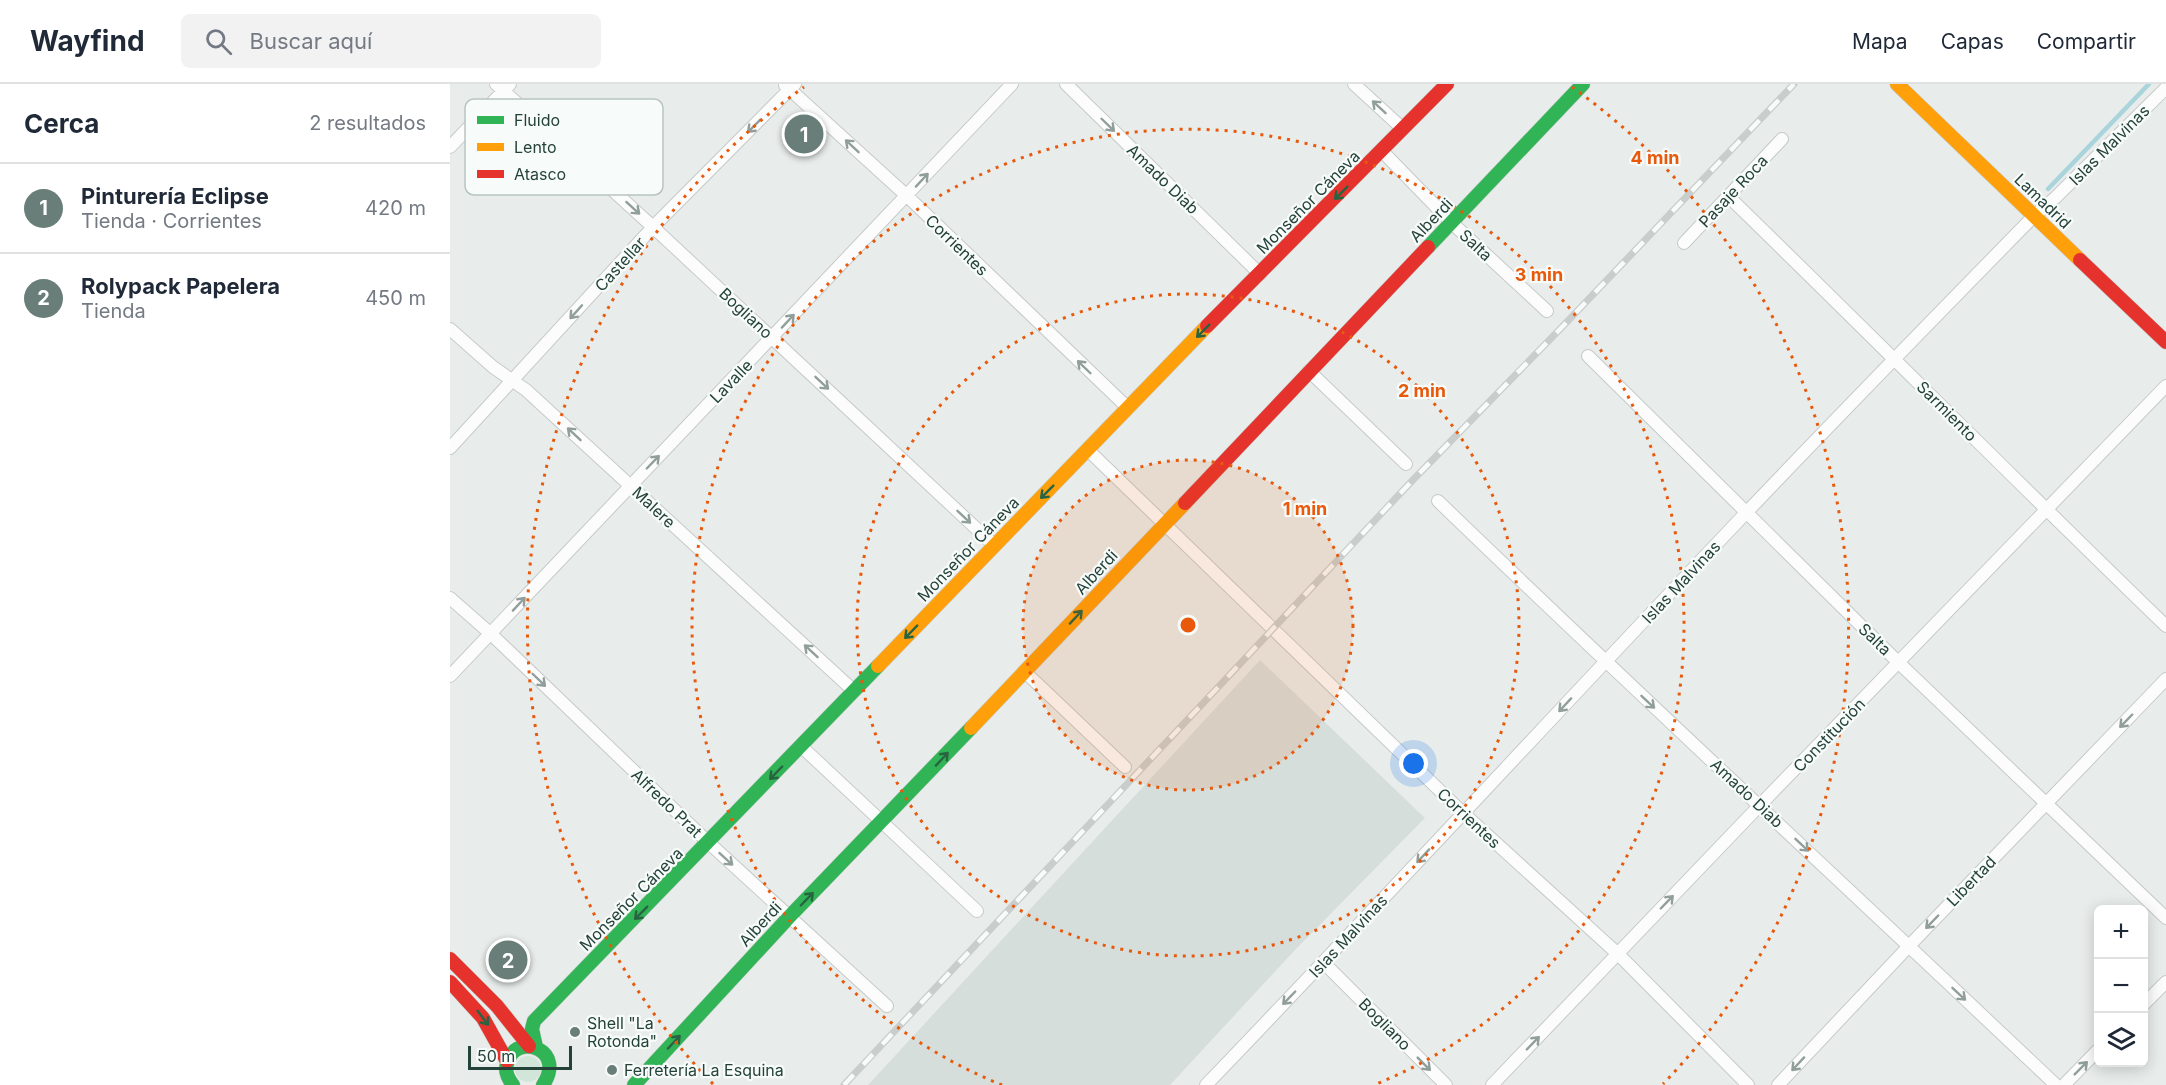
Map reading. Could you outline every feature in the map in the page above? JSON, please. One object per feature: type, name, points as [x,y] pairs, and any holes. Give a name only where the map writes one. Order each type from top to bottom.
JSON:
[{"type":"street","name":"Lavalle","points":[[450,676],[1012,84]]},
{"type":"street","name":"Amado Diab","points":[[1066,84],[1260,274]]},
{"type":"street","points":[[1354,84],[1404,129]]},
{"type":"street","name":"Monseñor Cáneva","points":[[533,1046],[534,1021],[802,747],[1127,407],[1447,84]]},
{"type":"street","name":"Alberdi","points":[[634,1085],[790,916],[1583,84]]},
{"type":"street","name":"Lamadrid","points":[[1897,84],[2166,342]]},
{"type":"street","points":[[492,99],[503,86]]},
{"type":"street","name":"Bogliano","points":[[503,86],[517,99]]},
{"type":"street","name":"Corrientes","points":[[790,86],[1127,407]]},
{"type":"street","name":"Castellar","points":[[450,448],[653,227],[790,86]]},
{"type":"street","name":"Islas Malvinas","points":[[1206,1085],[1324,963],[1745,513],[1894,358],[2034,216],[2166,88]]},
{"type":"street","points":[[450,147],[465,130]]},
{"type":"street","name":"Pasaje Roca","points":[[1684,243],[1782,139]]},
{"type":"street","name":"Salta","points":[[1382,152],[1452,223],[1547,311]]},
{"type":"street","name":"Bogliano","points":[[619,195],[994,545]]},
{"type":"street","name":"Sarmiento","points":[[1728,196],[2166,626]]},
{"type":"street","name":"Malere","points":[[450,329],[493,367],[526,390],[854,691]]},
{"type":"street","name":"Salta","points":[[1588,356],[1899,663],[2166,918]]},
{"type":"street","points":[[1309,371],[1406,464]]},
{"type":"street","name":"Constitución","points":[[1492,1085],[2166,386]]},
{"type":"street","name":"Corrientes","points":[[1088,450],[1463,813],[1618,954],[1748,1085]]},
{"type":"street","name":"Amado Diab","points":[[1438,501],[1605,662],[2056,1085]]},
{"type":"street","name":"Alfredo Prat","points":[[450,598],[491,634],[709,843],[887,1006]]},
{"type":"street","points":[[1024,671],[1125,767]]},
{"type":"street","name":"Libertad","points":[[1778,1085],[2166,679]]},
{"type":"street","points":[[802,747],[977,911]]},
{"type":"street","points":[[450,959],[533,1046],[542,1050],[550,1062],[548,1084]]},
{"type":"street","name":"Bogliano","points":[[1324,963],[1446,1085]]},
{"type":"street","points":[[450,982],[487,1022],[507,1061]]},
{"type":"street","points":[[2148,1000],[2166,982]]},
{"type":"street","points":[[506,1083],[505,1068],[515,1049],[533,1046]]},
{"type":"street","points":[[2064,1085],[2094,1054]]},
{"type":"shaded area","points":[[1260,660],[1425,818],[1295,950],[1170,1085],[868,1085]]},
{"type":"green space","points":[[528,1056],[537,1060],[541,1069],[537,1078],[528,1082],[519,1078],[515,1069],[519,1060]]},
{"type":"waterway","points":[[2048,189],[2149,84]]},
{"type":"railway","points":[[844,1085],[1410,483],[1794,84]]},
{"type":"traffic: fast","points":[[1428,247],[1583,84]]},
{"type":"traffic: fast","points":[[536,1047],[532,1029],[534,1021],[878,666]]},
{"type":"traffic: fast","points":[[634,1085],[790,916],[971,728]]},
{"type":"traffic: fast","points":[[513,1085],[506,1072],[507,1066],[509,1058],[522,1047],[539,1049],[545,1055],[549,1063],[549,1073],[543,1085]]},
{"type":"traffic: slow","points":[[1897,84],[2080,260]]},
{"type":"traffic: slow","points":[[878,666],[1207,326]]},
{"type":"traffic: slow","points":[[971,728],[1185,503]]},
{"type":"traffic: jam","points":[[1207,326],[1447,84]]},
{"type":"traffic: jam","points":[[1185,503],[1428,247]]},
{"type":"traffic: jam","points":[[2080,260],[2166,342]]},
{"type":"traffic: jam","points":[[450,959],[497,1006],[529,1046]]},
{"type":"traffic: jam","points":[[450,982],[483,1018],[507,1061]]},
{"type":"place","name":"Pinturería Eclipse","points":[[804,134]]},
{"type":"place","name":"Rolypack Papelera","points":[[508,960]]},
{"type":"place","name":"Shell \"La Rotonda\"","points":[[575,1032]]},
{"type":"place","name":"Ferretería La Esquina","points":[[612,1070]]}]
